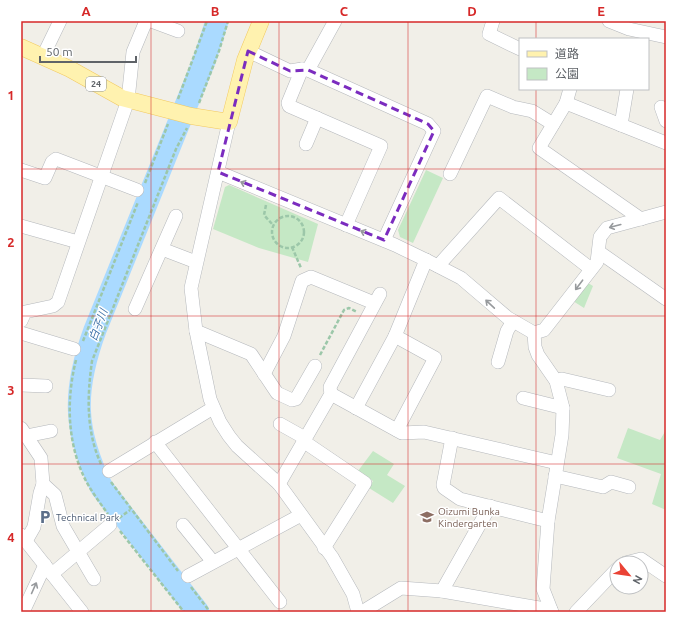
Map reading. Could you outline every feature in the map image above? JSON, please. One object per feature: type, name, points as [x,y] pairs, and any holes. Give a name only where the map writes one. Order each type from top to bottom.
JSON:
[{"type":"main road","points":[[229,122],[248,51],[261,21]]},
{"type":"main road","name":"24","points":[[21,47],[43,56],[128,100],[192,116],[229,122]]},
{"type":"street","points":[[43,56],[60,21]]},
{"type":"street","points":[[22,314],[56,305],[128,100],[133,52],[146,21]]},
{"type":"street","points":[[151,21],[178,31]]},
{"type":"street","points":[[335,21],[305,69],[288,105],[381,146],[346,225]]},
{"type":"street","points":[[493,21],[489,34],[519,49]]},
{"type":"street","points":[[609,21],[635,30],[666,37]]},
{"type":"street","points":[[248,51],[290,71],[305,69],[428,124],[434,131],[384,240]]},
{"type":"street","points":[[570,90],[566,103],[540,145],[540,149],[641,219]]},
{"type":"street","points":[[621,125],[627,90]]},
{"type":"street","points":[[450,174],[487,96],[513,107],[532,110],[553,124]]},
{"type":"street","points":[[566,103],[666,143]]},
{"type":"street","points":[[661,107],[666,121]]},
{"type":"street","points":[[306,144],[317,118]]},
{"type":"street","points":[[229,122],[191,288],[196,331],[213,408],[220,422],[237,446],[279,484],[340,570],[353,594],[358,612]]},
{"type":"street","points":[[21,170],[45,178],[52,162],[56,160],[140,192]]},
{"type":"street","points":[[218,172],[384,240],[438,266],[460,278],[513,321],[534,333],[544,330],[597,262],[600,237],[607,228],[666,212]]},
{"type":"street","points":[[438,266],[499,198],[591,269]]},
{"type":"street","points":[[135,309],[176,216]]},
{"type":"street","points":[[21,226],[78,242]]},
{"type":"street","points":[[162,248],[196,262]]},
{"type":"street","points":[[599,252],[666,299]]},
{"type":"street","points":[[356,408],[395,336],[426,260]]},
{"type":"street","points":[[264,374],[284,336],[302,281],[305,278],[310,277],[332,284],[348,294],[377,298],[368,318],[330,387],[331,394],[279,484]]},
{"type":"street","points":[[498,362],[507,331],[513,321]]},
{"type":"street","points":[[196,331],[251,354],[277,393],[294,400],[315,366]]},
{"type":"street","points":[[21,333],[77,350]]},
{"type":"street","points":[[534,333],[535,346],[538,355],[556,381],[563,408],[562,435],[548,520],[543,589],[551,611]]},
{"type":"street","points":[[395,336],[435,358],[397,430]]},
{"type":"street","points":[[556,381],[562,379],[609,390]]},
{"type":"street","points":[[21,385],[46,386]]},
{"type":"street","points":[[331,394],[402,433],[424,432],[452,438],[556,470],[602,487],[611,482],[629,487]]},
{"type":"street","points":[[523,398],[563,408]]},
{"type":"street","points":[[106,472],[213,408]]},
{"type":"street","points":[[280,424],[365,483],[324,548]]},
{"type":"street","points":[[24,432],[51,431]]},
{"type":"street","points":[[24,432],[41,458],[44,484],[40,493],[34,527],[24,538],[82,612]]},
{"type":"street","points":[[452,438],[443,487],[460,499],[548,520]]},
{"type":"street","points":[[155,442],[280,602]]},
{"type":"street","points":[[44,484],[55,495],[63,526],[94,579]]},
{"type":"street","points":[[442,590],[490,506]]},
{"type":"street","points":[[185,577],[301,515]]},
{"type":"street","points":[[24,612],[48,569],[79,553],[114,523]]},
{"type":"street","points":[[183,525],[213,562]]},
{"type":"street","points":[[649,564],[666,576]]},
{"type":"street","points":[[576,612],[609,577]]},
{"type":"street","points":[[362,612],[401,588],[442,590],[551,611]]},
{"type":"path","points":[[184,612],[114,523],[86,481],[74,447],[71,430],[70,393],[77,350],[140,192],[174,112],[207,21]]},
{"type":"path","points":[[210,612],[185,577],[129,511],[94,449],[89,429],[90,382],[92,361],[176,149],[192,116],[219,51],[228,21]]},
{"type":"path","points":[[270,194],[264,212],[265,217],[272,225]]},
{"type":"path","points":[[286,215],[296,217],[303,225],[304,236],[298,244],[292,247],[280,246],[272,237],[272,225],[276,220],[286,215]]},
{"type":"path","points":[[292,247],[305,278]]},
{"type":"path","points":[[315,366],[344,310],[351,309],[368,318]]},
{"type":"path","points":[[114,523],[129,511]]},
{"type":"highlighted area","points":[[248,51],[290,71],[308,70],[428,124],[434,131],[384,240],[218,172]]},
{"type":"green space","points":[[426,170],[443,178],[413,243],[400,237],[398,230]]},
{"type":"green space","points":[[229,185],[318,224],[308,262],[259,248],[213,229],[225,187]]},
{"type":"green space","points":[[588,283],[593,286],[584,308],[573,301]]},
{"type":"green space","points":[[628,428],[660,440],[666,430],[666,510],[652,504],[661,474],[617,458]]},
{"type":"green space","points":[[373,451],[394,464],[387,475],[405,486],[393,503],[369,488],[373,481],[358,471]]},
{"type":"waterway","name":"白子川","points":[[198,612],[102,488],[92,467],[86,447],[81,428],[79,410],[83,372],[95,330],[204,61],[217,21]]},
{"type":"place","name":"Technical Park","points":[[45,517]]},
{"type":"place","name":"Oizumi Bunka Kindergarten","points":[[427,517]]}]
